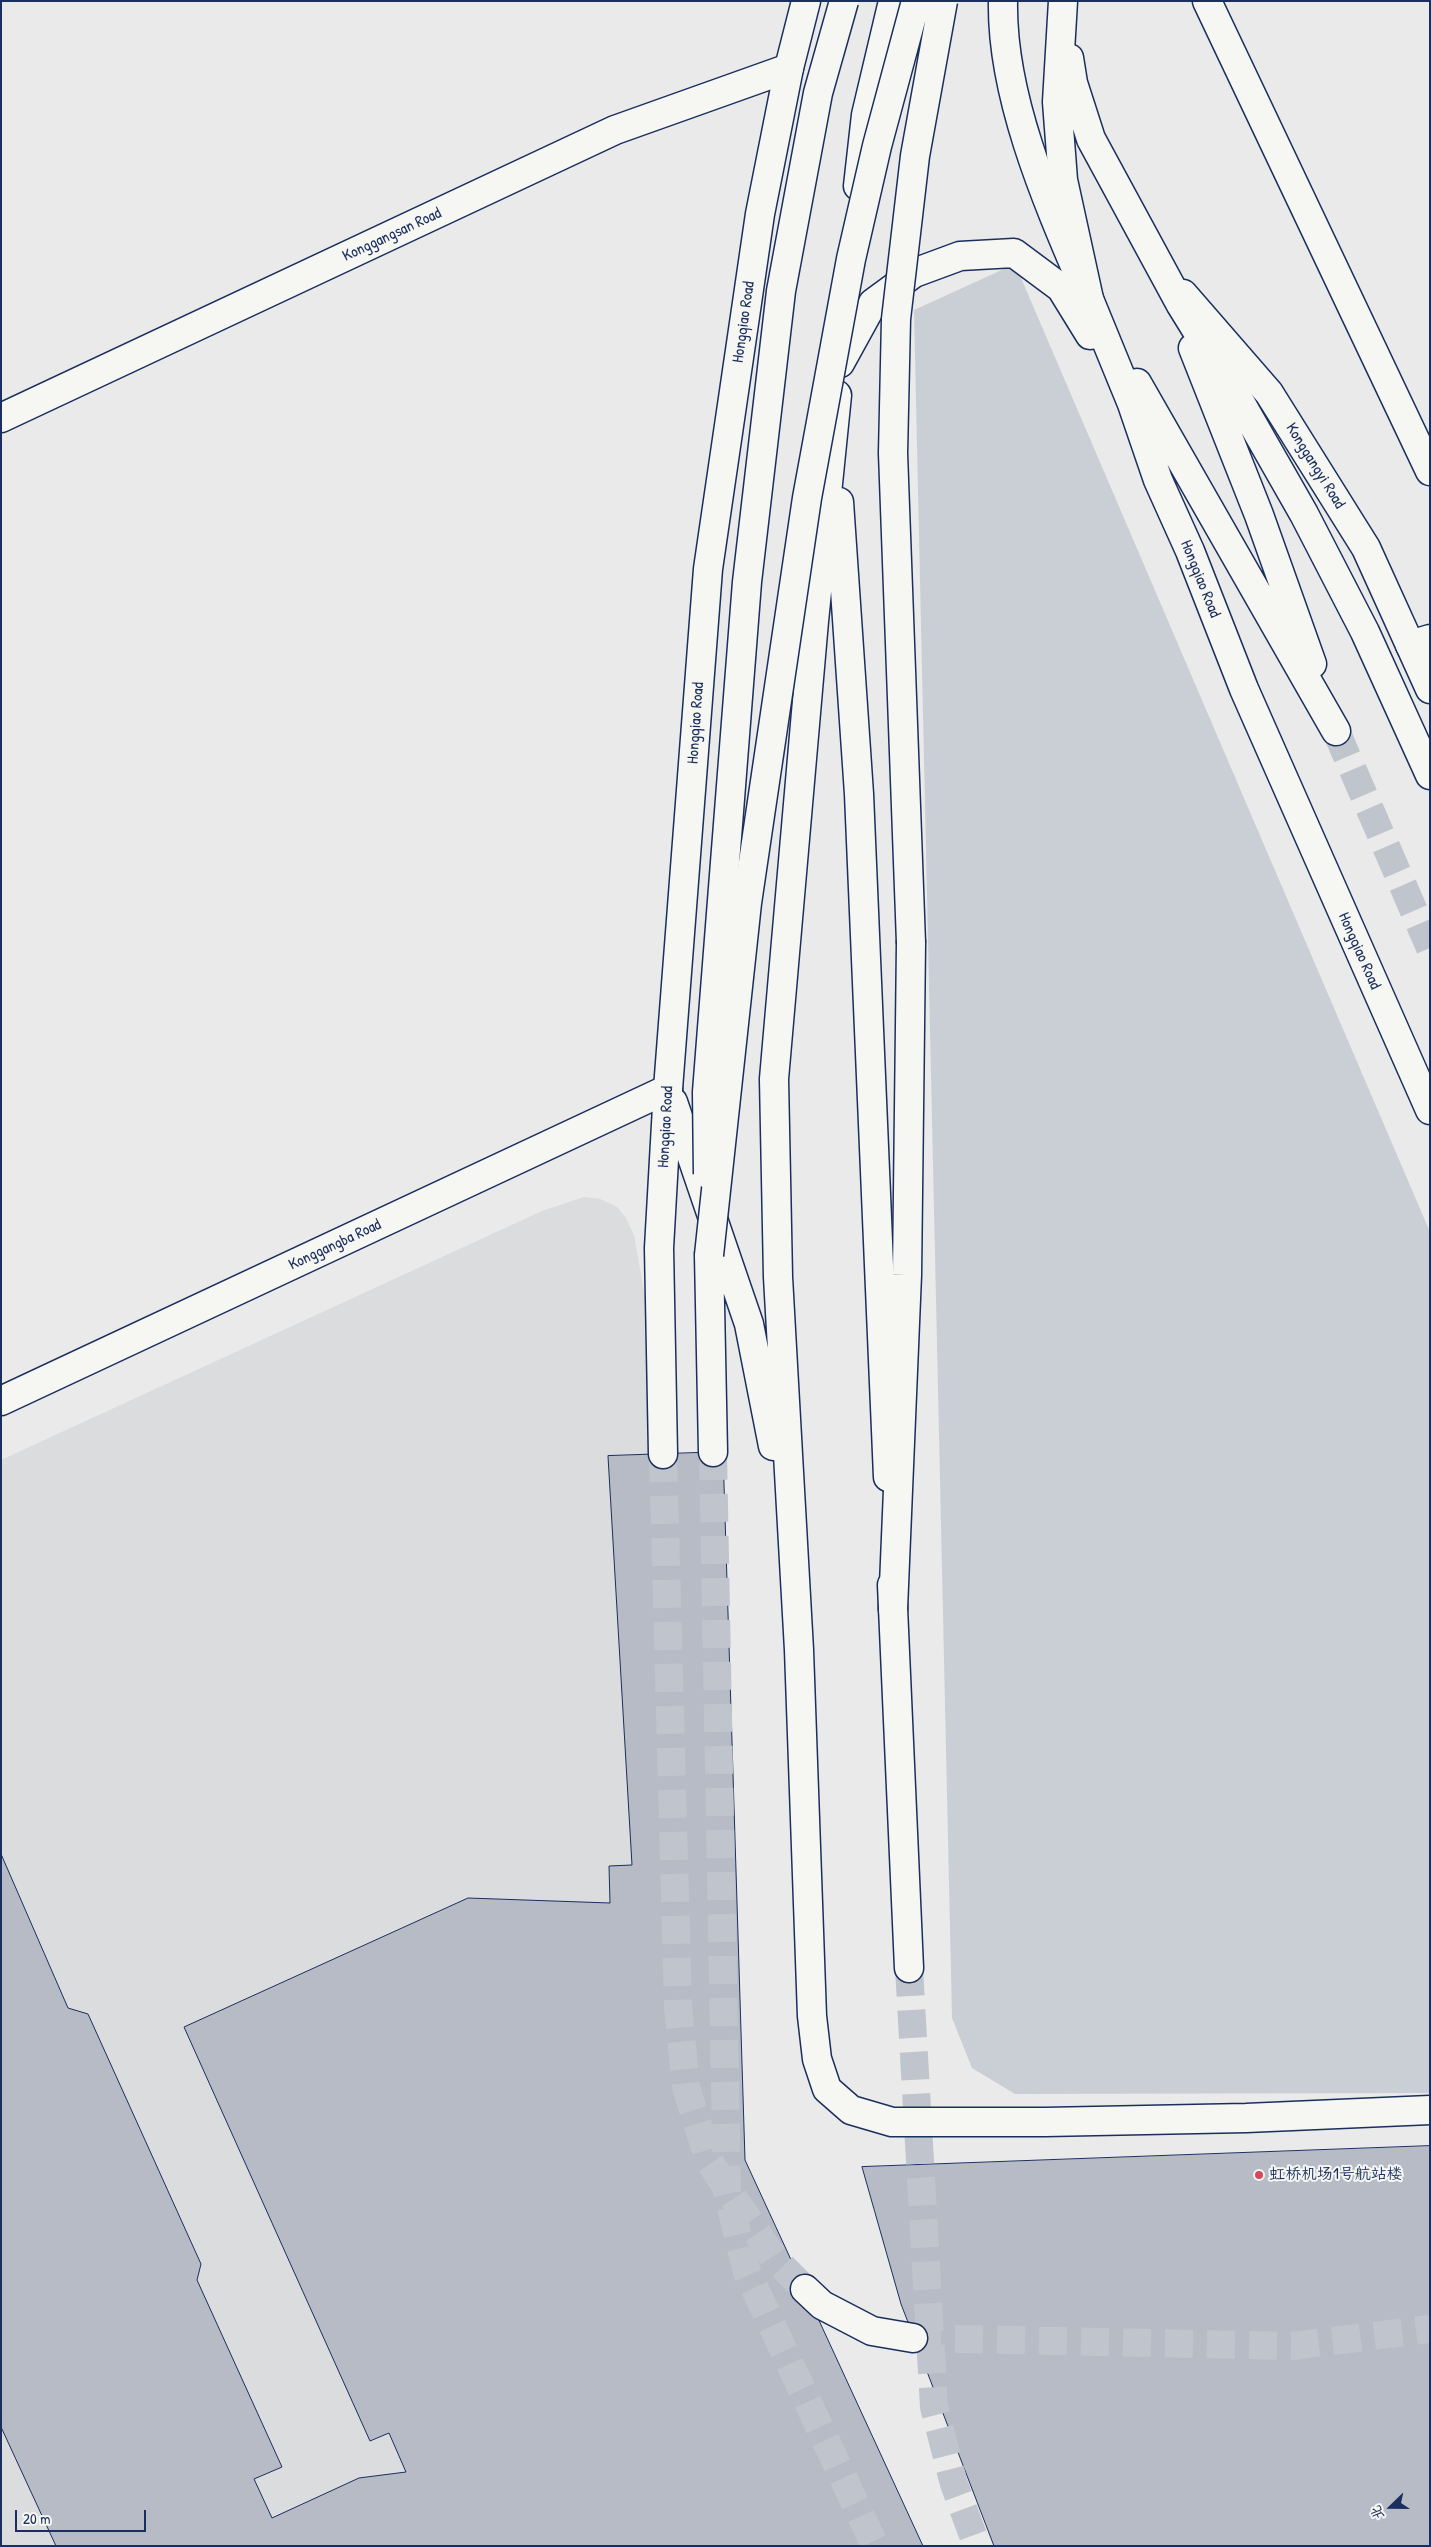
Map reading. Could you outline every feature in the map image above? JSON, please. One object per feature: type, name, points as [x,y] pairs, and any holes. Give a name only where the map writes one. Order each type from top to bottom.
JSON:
[{"type":"main road","name":"Hongqiao Road","points":[[663,1454],[660,1248],[668,1089],[708,569],[760,214],[789,68],[806,1]]},
{"type":"main road","name":"Hongqiao Road","points":[[713,1452],[707,1092],[747,582],[780,292],[818,93],[844,1]]},
{"type":"main road","points":[[893,1],[866,115],[815,611],[774,1079],[778,1277],[793,1546],[812,2016],[817,2059],[827,2089],[851,2110],[892,2122],[1045,2122],[1237,2118],[1430,2110]]},
{"type":"main road","points":[[709,1255],[747,903],[807,498],[851,259],[877,146],[916,1]]},
{"type":"main road","points":[[893,1609],[907,1275],[911,943],[893,453],[896,319],[914,156],[943,1]]},
{"type":"main road","points":[[1003,1],[1010,73],[1031,151],[1058,225],[1089,299],[1336,731],[1259,515],[1162,268]]},
{"type":"main road","points":[[1207,1],[1430,471]]},
{"type":"main road","name":"Hongqiao Road","points":[[1063,13],[1057,102],[1062,180],[1089,299],[1132,404],[1158,480],[1190,551],[1244,689],[1430,1110]]},
{"type":"main road","name":"Hongqiao Road","points":[[1063,13],[1073,84],[1091,139],[1162,268],[1304,514],[1365,632],[1430,775]]},
{"type":"main road","name":"Konggangsan Road","points":[[1,418],[616,130],[789,68]]},
{"type":"main road","points":[[840,363],[873,303],[914,273],[960,256],[1014,252],[1061,288],[1132,404]]},
{"type":"main road","name":"Konggangyi Road","points":[[1162,268],[1269,393],[1366,548],[1420,642],[1430,689]]},
{"type":"main road","points":[[834,425],[859,794],[909,1968]]},
{"type":"main road","points":[[668,1089],[749,1324],[793,1546]]},
{"type":"main road","name":"Konggangba Road","points":[[1,1401],[668,1089]]},
{"type":"main road","points":[[805,2289],[822,2305],[872,2331],[914,2338]]},
{"type":"shaded area","points":[[1015,264],[1430,1232],[1430,2093],[1015,2094],[972,2068],[952,2018],[914,310]]},
{"type":"shaded area","points":[[584,1197],[600,1199],[617,1207],[626,1218],[634,1235],[648,1314],[663,1454],[723,1452],[745,2160],[923,2546],[1,2546],[1,1460],[542,1211]]},
{"type":"building","points":[[723,1452],[745,2160],[923,2546],[56,2546],[1,2427],[1,1854],[68,2008],[88,2014],[201,2264],[197,2280],[282,2467],[254,2479],[272,2518],[359,2478],[406,2472],[389,2433],[370,2441],[184,2027],[468,1898],[610,1903],[609,1866],[632,1865],[608,1456]]},
{"type":"building","points":[[1430,2146],[1430,2546],[994,2546],[901,2304],[862,2167]]},
{"type":"tunnel","points":[[1336,731],[1430,948]]},
{"type":"tunnel","points":[[713,1452],[727,2192],[747,2272],[875,2546]]},
{"type":"tunnel","points":[[663,1454],[678,2006],[686,2087],[709,2161],[774,2258],[805,2289]]},
{"type":"tunnel","points":[[909,1968],[934,2407],[954,2484],[977,2546]]},
{"type":"tunnel","points":[[913,2338],[1292,2346],[1430,2329]]},
{"type":"place","name":"虹桥机场1号航站楼","points":[[1259,2175]]}]
